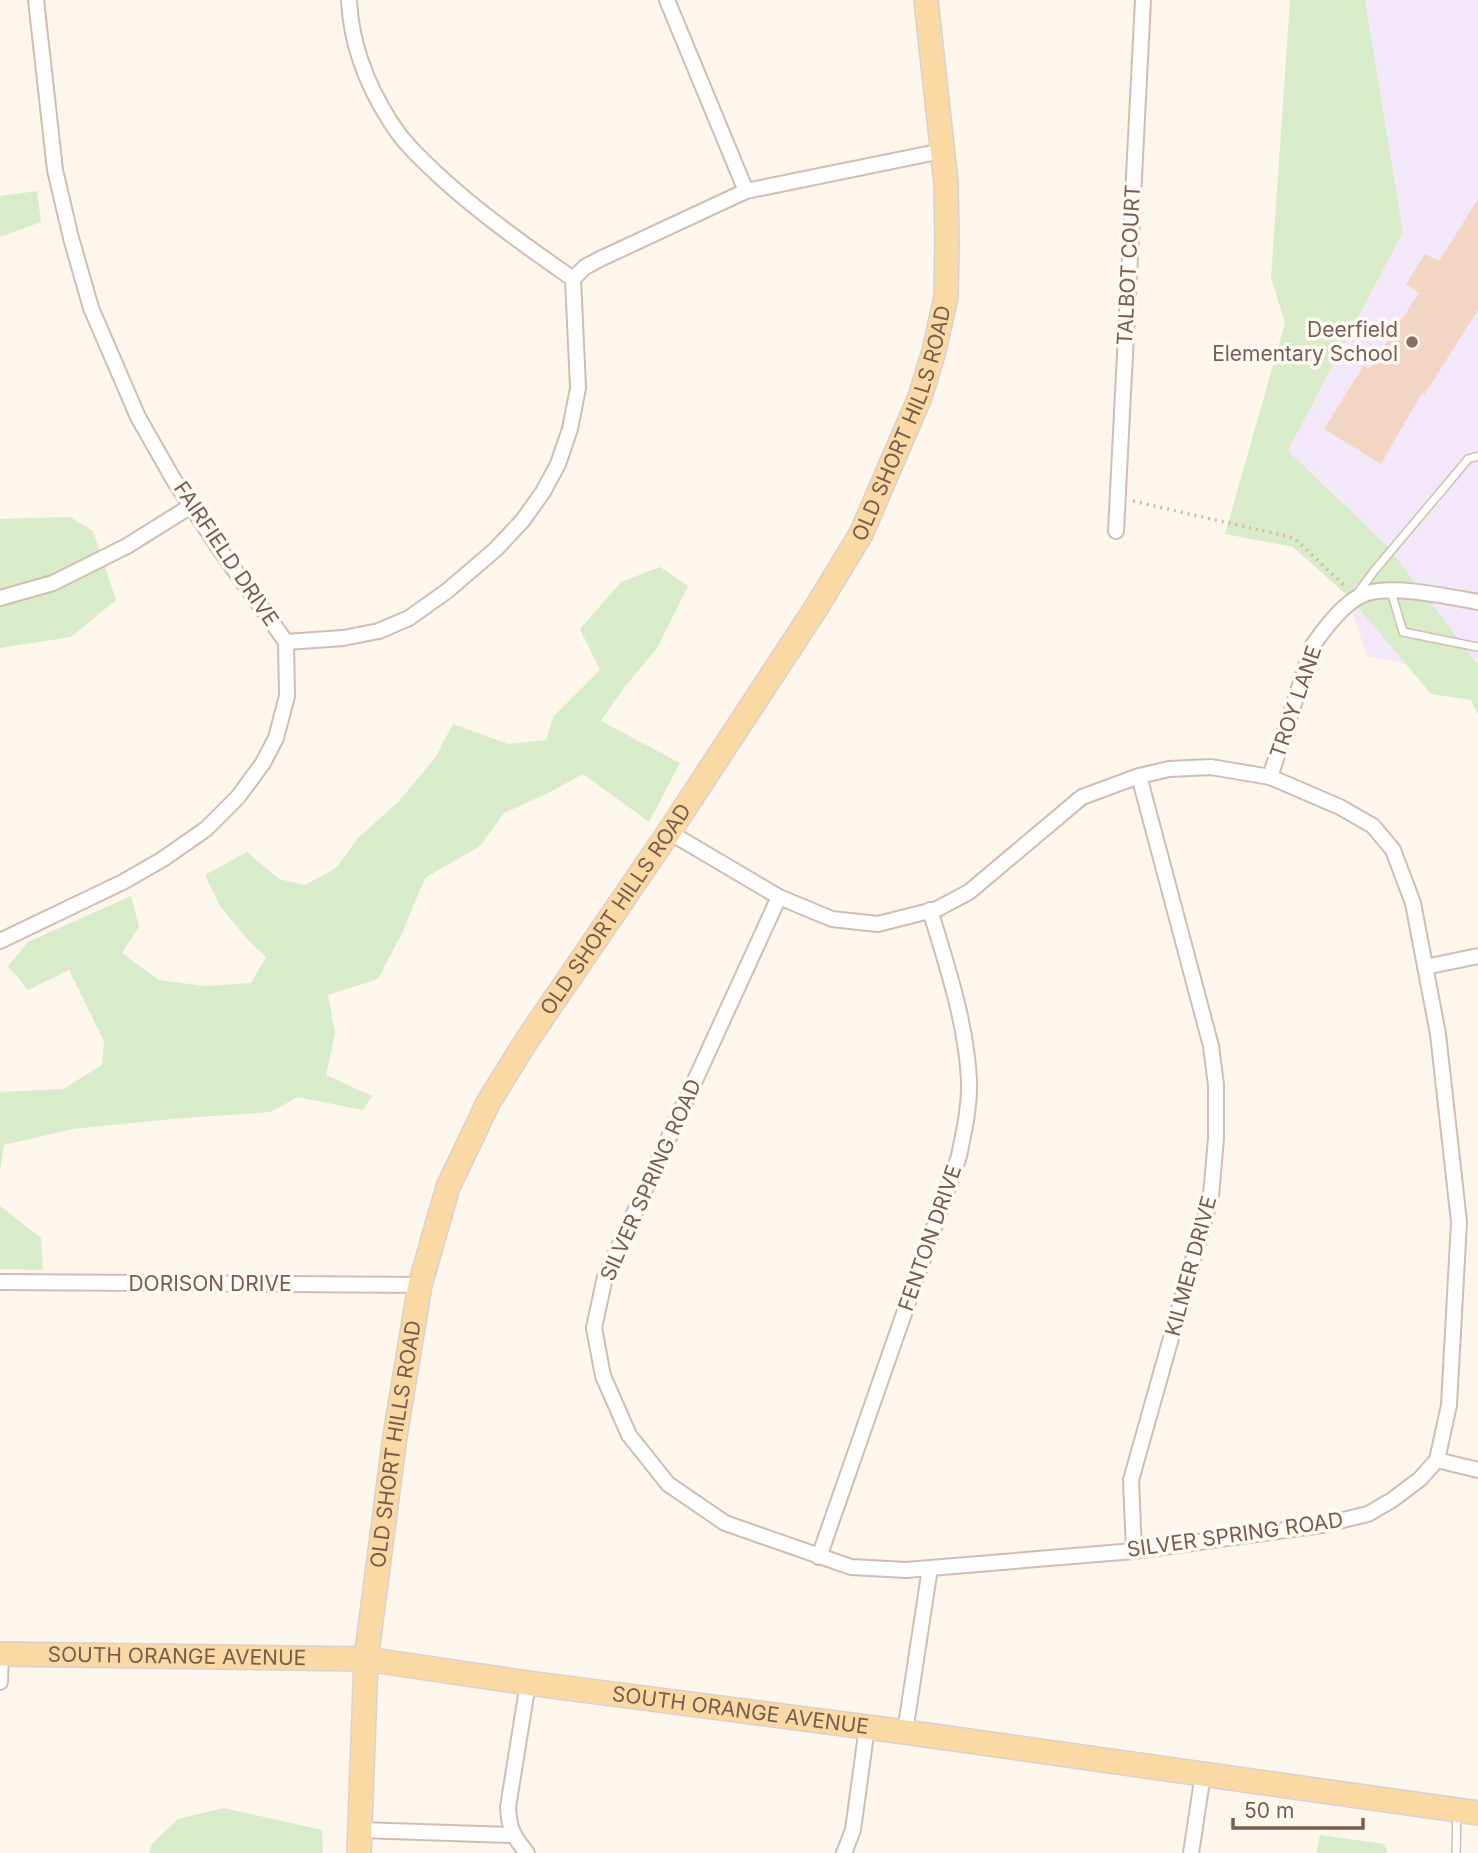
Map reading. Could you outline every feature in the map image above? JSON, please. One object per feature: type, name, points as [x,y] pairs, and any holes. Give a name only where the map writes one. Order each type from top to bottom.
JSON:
[{"type":"main road","name":"OLD SHORT HILLS ROAD","points":[[359,1842],[366,1659],[395,1436],[420,1285],[448,1187],[489,1101],[527,1040],[669,832],[816,608],[860,534],[920,397],[934,352],[946,298],[946,183],[926,0]]},
{"type":"main road","name":"SOUTH ORANGE AVENUE","points":[[1,1654],[366,1659],[1467,1812]]},
{"type":"street","name":"FAIRFIELD DRIVE","points":[[36,0],[55,170],[91,308],[138,418],[191,506],[286,642],[343,638],[379,631],[410,618],[447,591],[523,520],[543,492],[558,464],[570,429],[578,388],[573,279]]},
{"type":"street","points":[[349,0],[358,54],[390,123],[419,157],[460,195],[573,279],[585,267],[600,259],[746,191],[942,150]]},
{"type":"street","points":[[667,0],[746,191]]},
{"type":"street","name":"TALBOT COURT","points":[[1116,531],[1143,0]]},
{"type":"street","points":[[0,598],[53,583],[127,546],[191,506]]},
{"type":"street","name":"TROY LANE","points":[[1270,777],[1313,645],[1326,626],[1353,599],[1367,593],[1391,591],[1478,602]]},
{"type":"street","points":[[0,941],[123,882],[163,859],[206,829],[238,797],[263,763],[276,738],[287,696],[286,642]]},
{"type":"street","points":[[669,832],[779,897],[832,919],[878,925],[937,909],[969,892],[1082,797],[1139,776],[1169,769],[1211,767],[1270,777],[1351,813],[1373,826],[1393,850],[1413,903],[1438,1034],[1459,1222],[1449,1405],[1437,1460],[1478,1470]]},
{"type":"street","name":"KILMER DRIVE","points":[[1134,1551],[1131,1480],[1211,1196],[1216,1138],[1216,1085],[1211,1046],[1139,776]]},
{"type":"street","name":"SILVER SPRING ROAD","points":[[779,897],[605,1277],[594,1328],[603,1376],[629,1435],[668,1484],[725,1523],[820,1558],[851,1567],[906,1570],[1134,1551],[1322,1525],[1368,1514],[1420,1479],[1437,1460]]},
{"type":"street","name":"FENTON DRIVE","points":[[820,1558],[959,1156],[967,1116],[969,1082],[961,1016],[930,910]]},
{"type":"street","points":[[1425,967],[1478,956]]},
{"type":"street","name":"DORISON DRIVE","points":[[0,1282],[420,1285]]},
{"type":"street","points":[[905,1732],[930,1568]]},
{"type":"street","points":[[0,1682],[1,1654]]},
{"type":"street","points":[[527,1853],[512,1835],[508,1807],[528,1683]]},
{"type":"street","points":[[844,1853],[853,1830],[867,1727]]},
{"type":"street","points":[[1191,1853],[1203,1774]]},
{"type":"street","points":[[359,1842],[512,1835]]},
{"type":"lane","points":[[1353,599],[1458,470],[1468,459],[1478,456]]},
{"type":"lane","points":[[1391,591],[1403,632],[1478,646]]},
{"type":"lane","points":[[1456,1853],[1467,1812]]},
{"type":"path","points":[[1118,498],[1294,538],[1353,599]]},
{"type":"shaded area","name":"Deerfield Elementary School","points":[[1365,0],[1478,0],[1478,679],[1367,656],[1342,582],[1288,452],[1403,232]]},
{"type":"green space","points":[[1290,0],[1365,0],[1403,232],[1288,451],[1388,547],[1478,665],[1478,715],[1471,700],[1431,694],[1350,598],[1293,547],[1225,534],[1285,323],[1271,278]]},
{"type":"green space","points":[[37,191],[41,222],[0,237],[0,196]]},
{"type":"green space","points":[[70,517],[93,531],[116,600],[71,637],[0,648],[0,519]]},
{"type":"green space","points":[[660,567],[688,586],[657,648],[601,721],[680,763],[649,822],[583,774],[504,813],[480,846],[425,878],[402,933],[378,979],[328,995],[335,1034],[326,1075],[372,1096],[363,1110],[298,1097],[270,1112],[73,1129],[4,1145],[0,1171],[0,1092],[63,1089],[102,1065],[104,1041],[69,970],[28,990],[8,966],[28,942],[131,896],[139,927],[122,953],[159,980],[205,986],[251,983],[266,957],[220,906],[205,875],[247,852],[279,879],[305,885],[336,868],[358,838],[399,801],[435,758],[453,724],[508,744],[546,740],[554,716],[600,670],[580,629],[621,582]]},
{"type":"green space","points":[[0,1206],[41,1238],[43,1270],[0,1269]]},
{"type":"green space","points":[[224,1808],[322,1830],[323,1853],[149,1853],[152,1844],[178,1819]]},
{"type":"green space","points":[[1320,1835],[1384,1844],[1388,1853],[1316,1853]]},
{"type":"building","name":"Deerfield Elementary School","points":[[1478,199],[1478,310],[1424,395],[1422,393],[1381,464],[1324,429],[1364,365],[1369,369],[1419,293],[1406,284],[1425,254],[1439,261]]},
{"type":"place","name":"Deerfield Elementary School","points":[[1412,342]]}]
